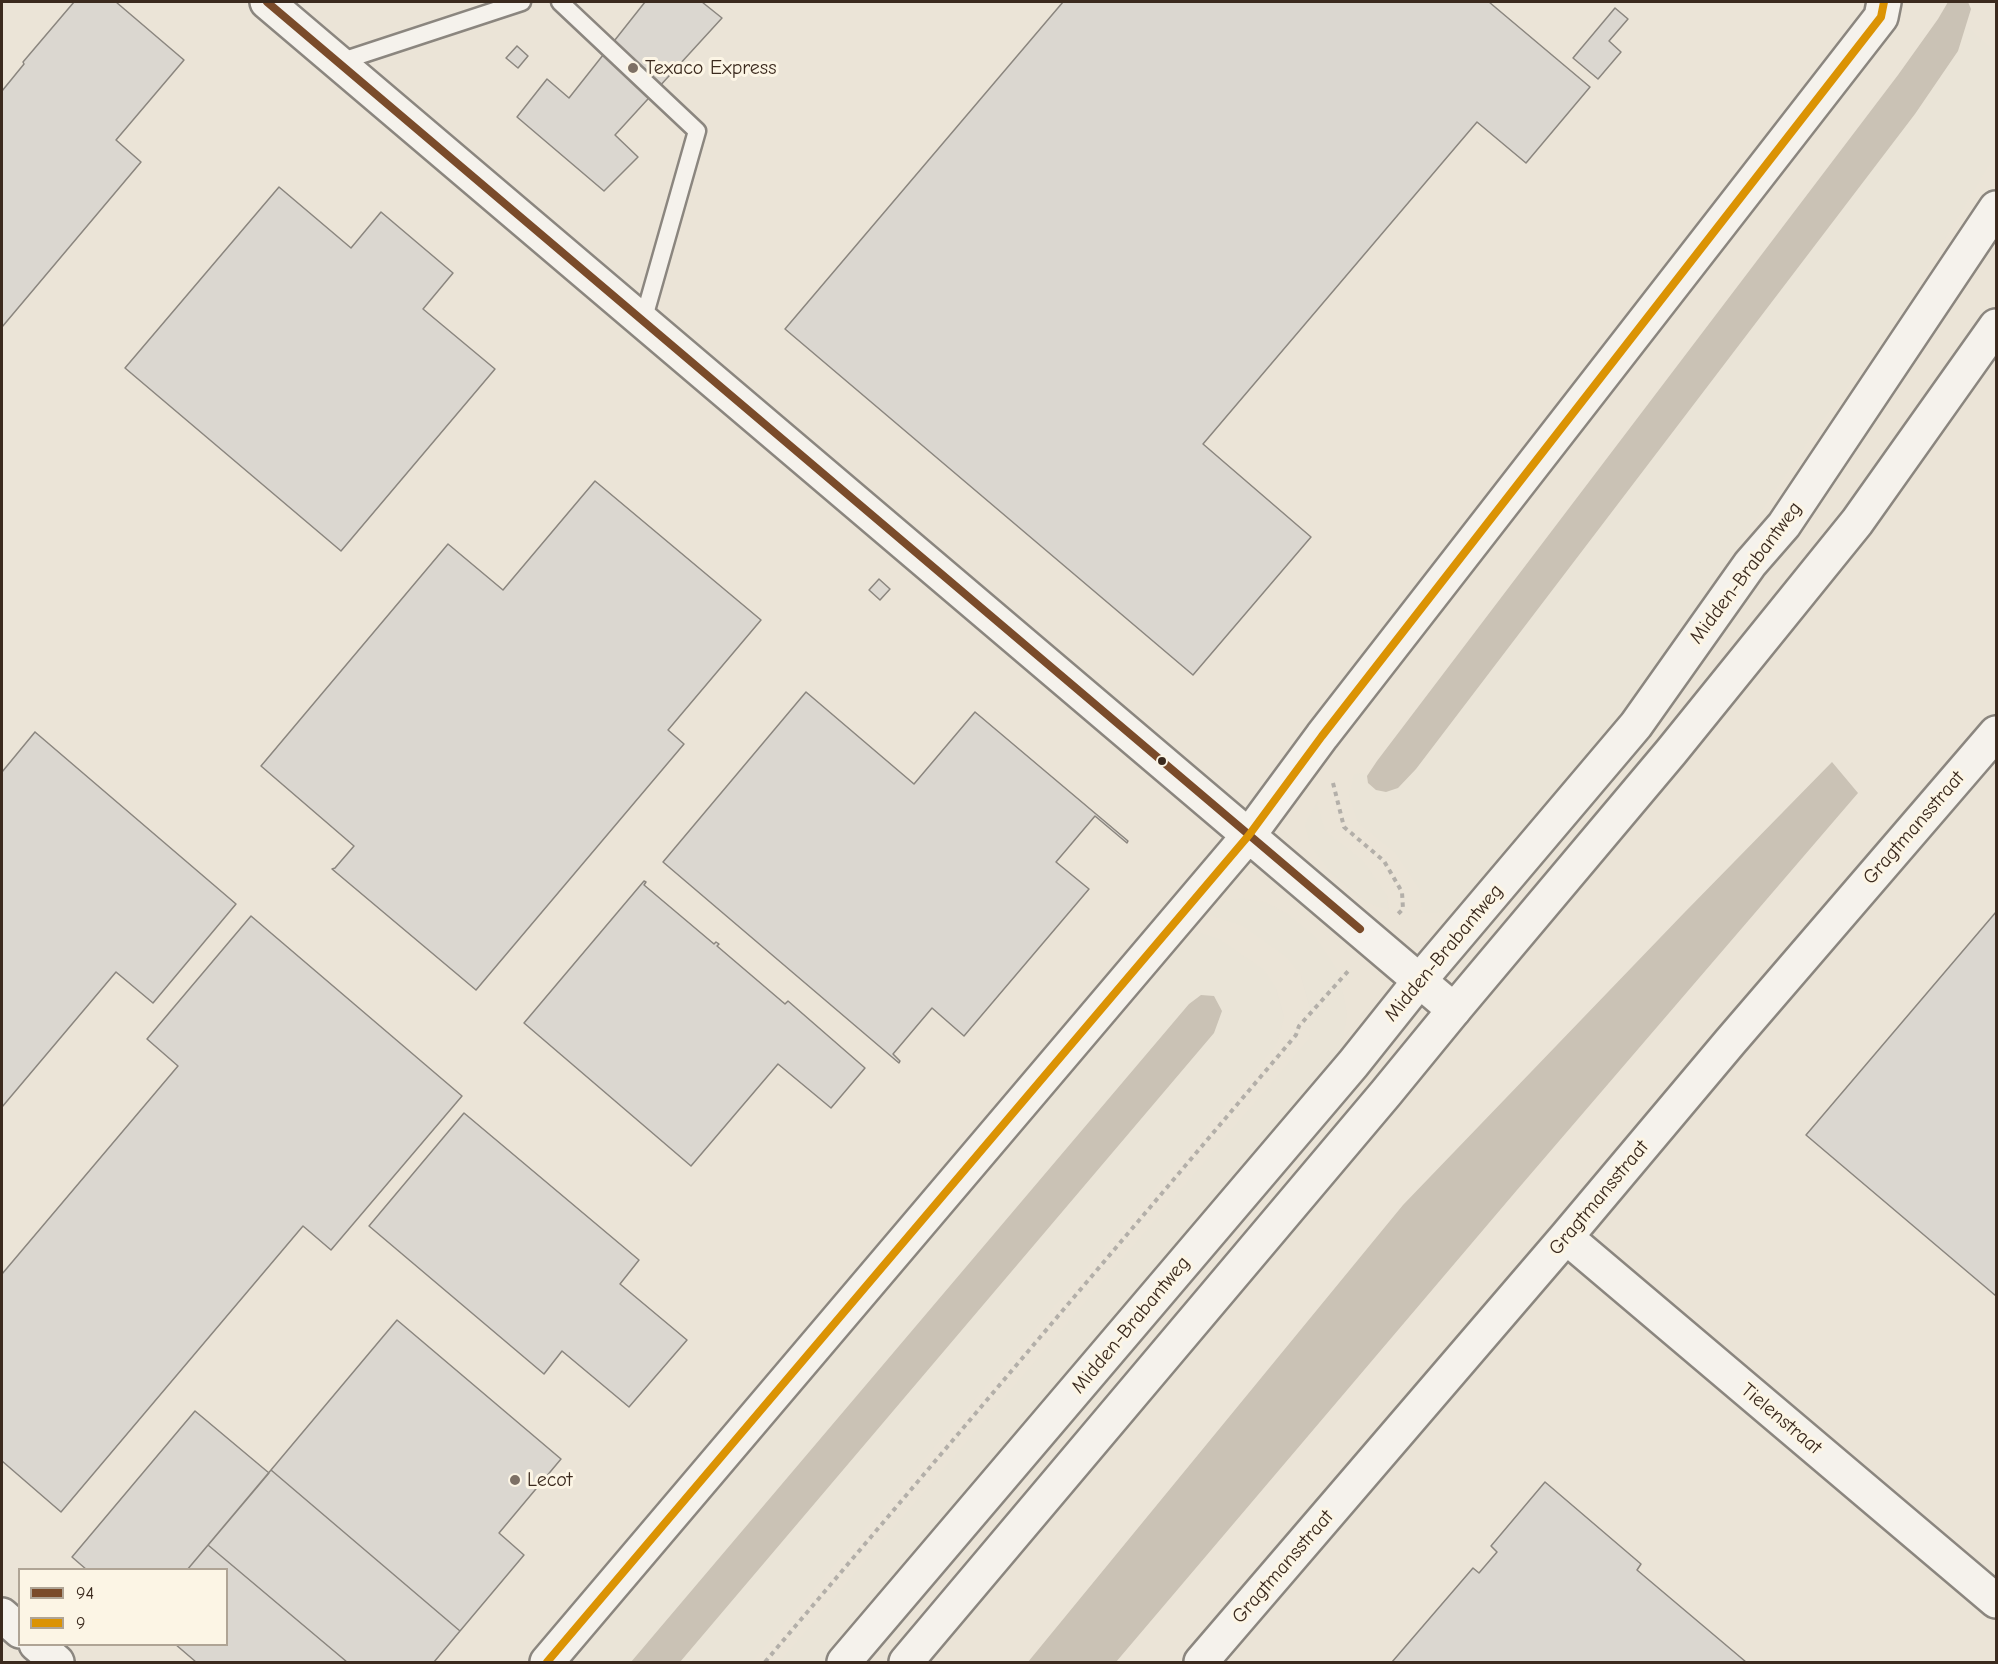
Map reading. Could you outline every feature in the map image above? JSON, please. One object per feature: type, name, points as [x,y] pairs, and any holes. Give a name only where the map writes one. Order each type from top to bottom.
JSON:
[{"type":"street","points":[[267,2],[1454,1010]]},
{"type":"street","points":[[547,1662],[1249,835],[1322,736],[1881,17],[1884,2]]},
{"type":"street","name":"Midden-Brabantweg","points":[[844,1662],[1353,1064],[1420,980],[1636,725],[1750,564],[1784,525],[1996,208]]},
{"type":"street","points":[[906,1662],[1671,752],[1857,522],[1996,326]]},
{"type":"street","name":"Gragtmansstraat","points":[[1201,1662],[1566,1237],[1730,1041],[1996,733]]},
{"type":"street","name":"Tielenstraat","points":[[1566,1237],[1996,1601]]},
{"type":"street","points":[[2,1616],[18,1629]]},
{"type":"street","points":[[38,1646],[57,1662]]},
{"type":"lane","points":[[339,62],[522,2]]},
{"type":"lane","points":[[560,2],[698,131],[643,321]]},
{"type":"path","points":[[765,1662],[1296,1035],[1299,1026],[1403,909],[1402,892],[1384,861],[1344,827],[1322,736]]},
{"type":"shaded area","points":[[2,2],[1996,2],[1996,1662],[2,1662]]},
{"type":"shaded area","points":[[1948,2],[1968,2],[1971,9],[1958,51],[1915,114],[1416,769],[1398,788],[1386,792],[1376,790],[1368,783],[1367,776],[1377,761],[1898,75]]},
{"type":"shaded area","points":[[1966,26],[1996,53],[1996,153],[1897,319],[1820,423],[1663,657],[1576,777],[1472,899],[1437,913],[1423,913],[1419,888],[1395,852],[1358,823],[1349,796],[1354,774],[1369,773],[1367,776],[1398,788],[1416,769],[1915,114],[1958,51]]},
{"type":"shaded area","points":[[1832,762],[1858,793],[1116,1662],[1028,1662],[1403,1205]]},
{"type":"shaded area","points":[[1318,801],[1325,831],[1363,861],[1387,896],[1389,910],[1367,903],[1332,874],[1311,846],[1305,824]]},
{"type":"shaded area","points":[[1241,898],[1265,902],[1286,913],[1315,937],[1339,973],[1347,1015],[1341,1049],[1326,1074],[828,1662],[780,1662],[1310,1038],[1309,1004],[1301,976],[1288,958],[1243,926],[1209,915],[1222,902]]},
{"type":"shaded area","points":[[1195,931],[1219,939],[1264,970],[1276,989],[1284,1017],[1277,1044],[751,1662],[680,1662],[1214,1033],[1222,1011],[1201,995],[1189,1004],[631,1662],[575,1662]]},
{"type":"shaded area","points":[[1201,995],[1214,996],[1222,1011],[1214,1033],[680,1662],[631,1662],[1189,1004]]},
{"type":"building","points":[[74,2],[116,2],[184,60],[116,140],[141,162],[2,327],[2,91],[24,64],[23,62]]},
{"type":"building","points":[[645,2],[702,2],[722,18],[615,135],[638,157],[604,191],[517,117],[547,79],[569,98]]},
{"type":"building","points":[[1063,2],[1489,2],[1590,87],[1526,163],[1477,122],[1203,444],[1311,537],[1193,675],[785,329]]},
{"type":"building","points":[[1615,8],[1628,19],[1609,41],[1621,52],[1598,79],[1573,58]]},
{"type":"building","points":[[517,46],[528,56],[518,68],[506,58]]},
{"type":"building","points":[[279,187],[351,248],[381,212],[453,273],[423,309],[495,369],[341,551],[125,368]]},
{"type":"building","points":[[595,481],[761,620],[668,730],[684,744],[476,990],[332,869],[354,846],[261,766],[448,544],[503,590]]},
{"type":"building","points":[[879,579],[890,589],[880,600],[869,590]]},
{"type":"building","points":[[806,692],[914,784],[975,712],[1128,841],[1127,843],[1095,816],[1056,862],[1089,889],[964,1036],[932,1008],[893,1054],[900,1061],[899,1063],[663,862]]},
{"type":"building","points":[[35,732],[236,904],[153,1003],[116,972],[2,1107],[2,772]]},
{"type":"building","points":[[644,881],[646,882],[644,885],[714,944],[716,942],[719,944],[717,946],[785,1004],[788,1001],[865,1068],[831,1108],[778,1064],[691,1166],[524,1023]]},
{"type":"building","points":[[1996,912],[1996,1296],[1806,1135]]},
{"type":"building","points":[[251,916],[462,1096],[331,1250],[303,1226],[61,1512],[2,1461],[2,1274],[178,1066],[147,1039]]},
{"type":"building","points":[[464,1113],[639,1260],[620,1284],[687,1340],[629,1407],[562,1351],[544,1374],[369,1226]]},
{"type":"building","points":[[397,1320],[561,1459],[499,1533],[524,1555],[460,1631],[271,1470]]},
{"type":"building","points":[[195,1411],[269,1473],[189,1568],[85,1568],[72,1557]]},
{"type":"building","points":[[271,1470],[460,1631],[434,1662],[347,1662],[208,1545]]},
{"type":"building","points":[[1545,1482],[1641,1564],[1637,1570],[1746,1662],[1392,1662],[1473,1568],[1479,1573],[1497,1552],[1491,1546]]},
{"type":"building","points":[[208,1545],[347,1662],[196,1662],[177,1646],[228,1646],[228,1568],[189,1568]]},
{"type":"transit line","name":"94","points":[[267,2],[1360,929]]},
{"type":"transit line","name":"9","points":[[547,1662],[1249,835],[1322,736],[1881,17],[1884,2]]},
{"type":"place","name":"Texaco Express","points":[[633,68]]},
{"type":"place","name":"Lecot","points":[[515,1480]]}]
